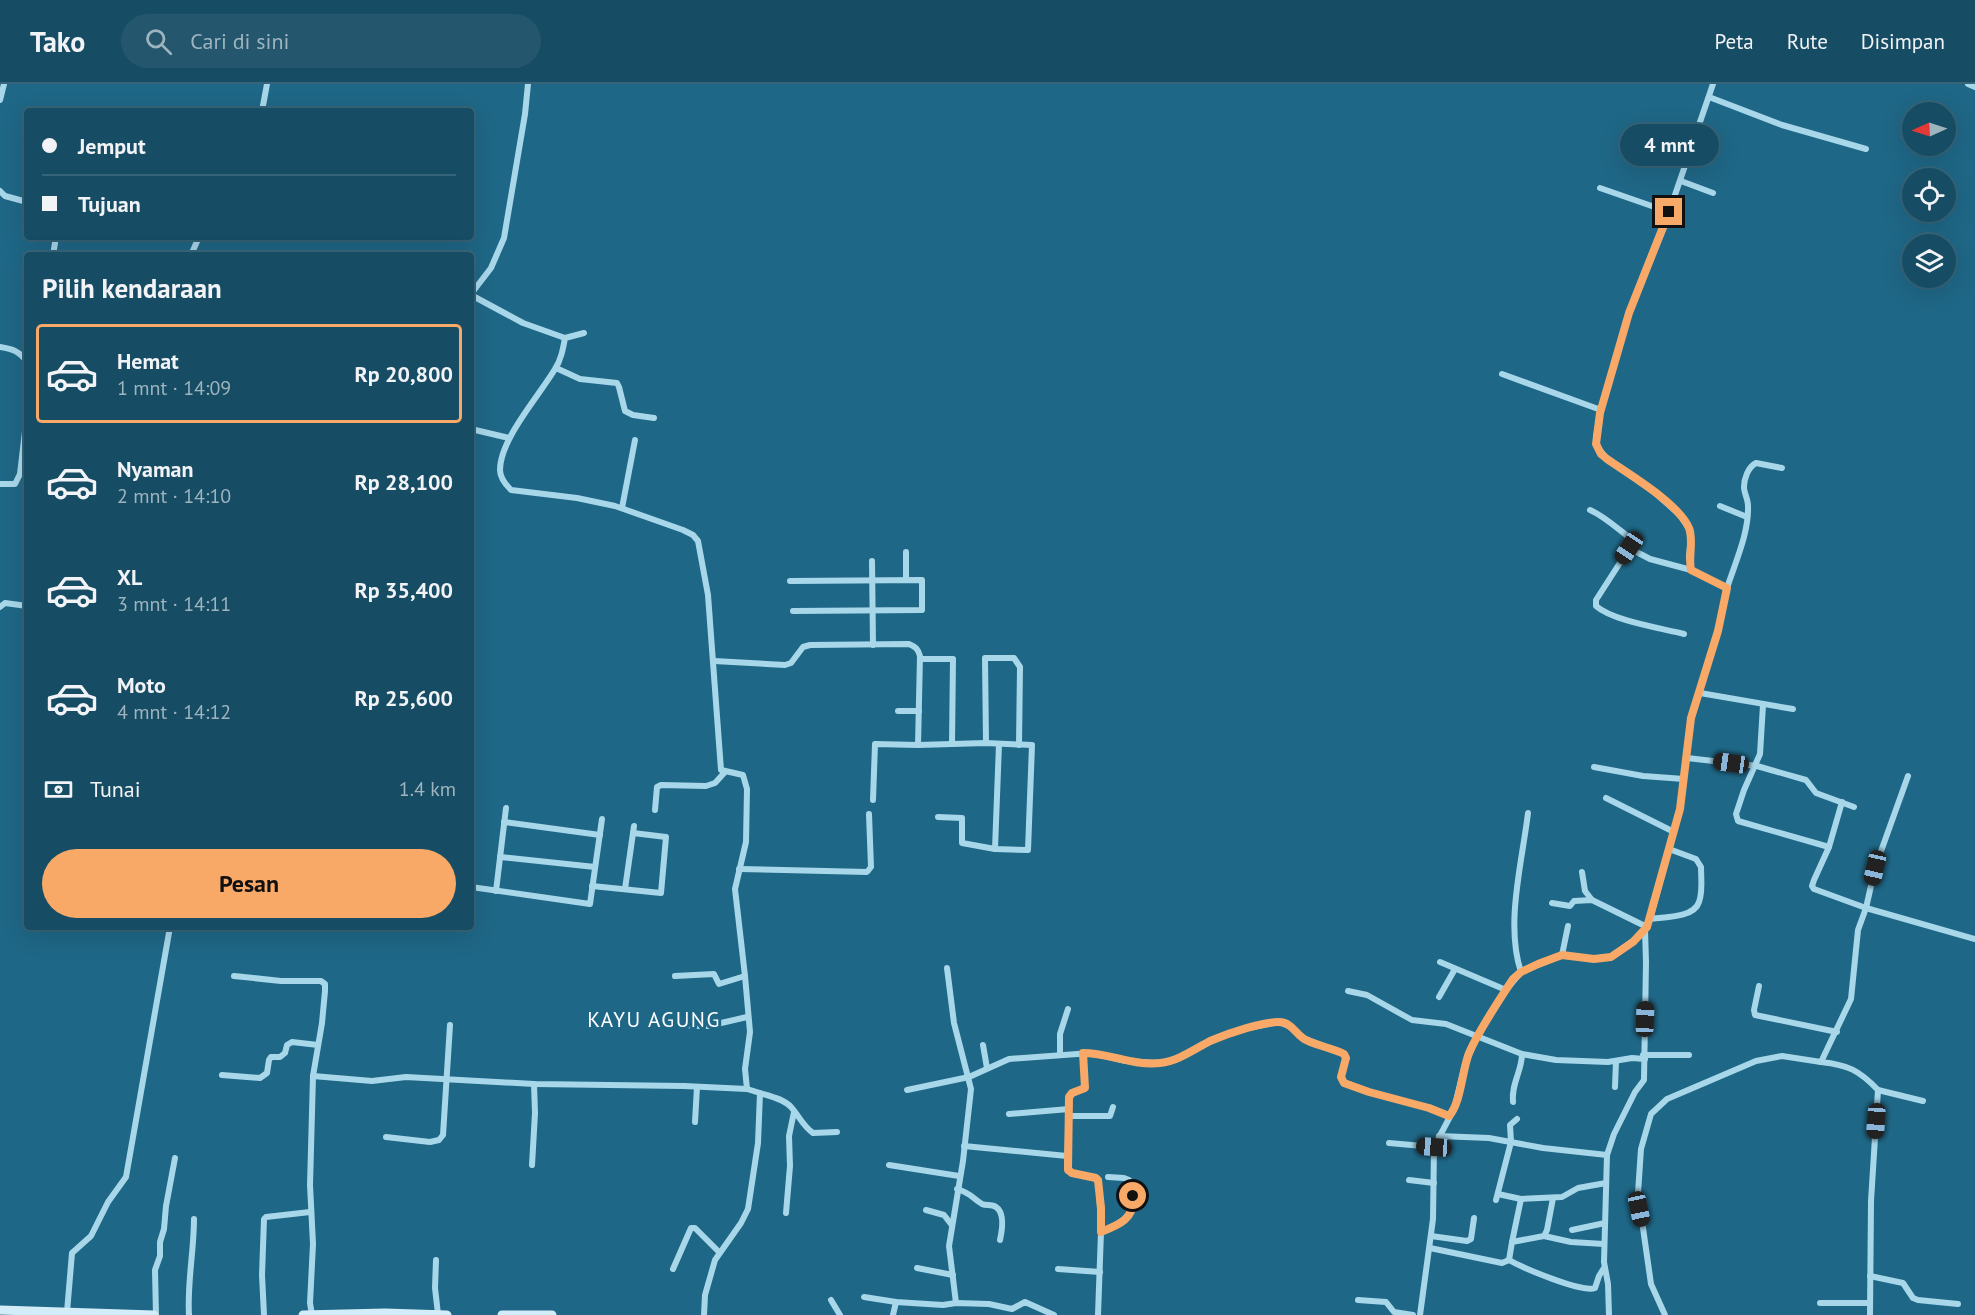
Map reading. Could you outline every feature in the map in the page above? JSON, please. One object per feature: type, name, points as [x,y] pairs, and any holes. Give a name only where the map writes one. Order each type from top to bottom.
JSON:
[{"type":"street","points":[[0,100],[4,84]]},
{"type":"street","points":[[263,108],[267,84]]},
{"type":"street","points":[[474,291],[491,268],[504,238],[528,84]]},
{"type":"street","points":[[1691,570],[1689,557],[1691,536],[1681,516],[1653,491],[1601,454],[1596,438],[1601,410],[1629,313],[1681,181],[1713,84]]},
{"type":"street","points":[[1968,84],[1975,87]]},
{"type":"street","points":[[1709,97],[1782,125],[1866,149]]},
{"type":"street","points":[[1681,181],[1713,194]]},
{"type":"street","points":[[1600,188],[1669,212]]},
{"type":"street","points":[[0,191],[5,196],[24,201]]},
{"type":"street","points":[[474,297],[523,323],[565,338],[584,333]]},
{"type":"street","points":[[565,338],[556,368],[509,438],[500,470],[505,485],[511,489],[578,498],[622,508],[683,530],[697,538],[708,595],[714,661],[716,731],[721,770],[745,777],[746,842],[735,889],[750,1032],[746,1069],[747,1089]]},
{"type":"street","points":[[0,347],[16,351],[24,358]]},
{"type":"street","points":[[556,368],[580,379],[617,383],[625,411],[633,415],[654,418]]},
{"type":"street","points":[[1502,374],[1601,410]]},
{"type":"street","points":[[474,430],[509,438]]},
{"type":"street","points":[[0,484],[15,484],[20,474],[24,440]]},
{"type":"street","points":[[622,508],[635,440]]},
{"type":"street","points":[[1609,1315],[1608,1284],[1604,1268],[1607,1155],[1614,1134],[1635,1092],[1644,1080],[1646,929],[1674,832],[1684,779],[1691,718],[1718,631],[1727,588],[1747,517],[1748,503],[1744,488],[1751,465],[1756,463],[1782,468]]},
{"type":"street","points":[[1719,506],[1747,517]]},
{"type":"street","points":[[1590,510],[1601,514],[1611,525],[1634,541],[1596,600],[1596,606],[1628,620],[1684,634]]},
{"type":"street","points":[[1629,548],[1650,559],[1691,570],[1727,588]]},
{"type":"street","points":[[906,552],[906,580]]},
{"type":"street","points":[[872,561],[873,645]]},
{"type":"street","points":[[790,580],[922,580],[922,610],[793,611]]},
{"type":"street","points":[[0,607],[5,603],[24,606]]},
{"type":"street","points":[[714,661],[785,664],[795,660],[803,647],[810,645],[909,644],[918,650],[920,659],[918,745]]},
{"type":"street","points":[[986,743],[985,658],[1014,658],[1020,667],[1020,745]]},
{"type":"street","points":[[920,659],[953,659],[952,744]]},
{"type":"street","points":[[1700,693],[1793,709]]},
{"type":"street","points":[[1763,705],[1760,754],[1738,807],[1736,814],[1738,820],[1829,847]]},
{"type":"street","points":[[898,711],[919,711]]},
{"type":"street","points":[[873,800],[875,744],[1032,745],[1028,850],[995,849],[962,843],[962,818],[938,817]]},
{"type":"street","points":[[995,849],[999,744]]},
{"type":"street","points":[[1687,758],[1754,765],[1806,780],[1816,793],[1854,807]]},
{"type":"street","points":[[1594,767],[1684,779]]},
{"type":"street","points":[[655,810],[657,787],[661,785],[706,786],[715,783],[724,772]]},
{"type":"street","points":[[1821,1062],[1851,999],[1858,930],[1866,908],[1875,868],[1908,776]]},
{"type":"street","points":[[1606,798],[1674,832]]},
{"type":"street","points":[[1842,802],[1829,847],[1812,886],[1814,889],[1866,908],[1975,939]]},
{"type":"street","points":[[496,891],[506,808]]},
{"type":"street","points":[[1521,972],[1515,953],[1514,916],[1528,813]]},
{"type":"street","points":[[739,869],[867,872],[871,867],[869,814]]},
{"type":"street","points":[[474,887],[590,904],[602,819]]},
{"type":"street","points":[[504,822],[600,835]]},
{"type":"street","points":[[592,886],[661,893],[666,837],[634,829],[625,889]]},
{"type":"street","points":[[1650,919],[1682,915],[1696,908],[1700,900],[1701,867],[1699,862],[1669,849]]},
{"type":"street","points":[[500,856],[595,867]]},
{"type":"street","points":[[1582,872],[1585,891],[1592,900],[1646,929]]},
{"type":"street","points":[[1552,903],[1568,906],[1574,901],[1592,900]]},
{"type":"street","points":[[1562,955],[1568,926]]},
{"type":"street","points":[[1420,1315],[1431,1236],[1434,1147],[1454,1109],[1465,1064],[1477,1038],[1506,990],[1521,972],[1562,955],[1594,959],[1611,957],[1633,942],[1646,929]]},
{"type":"street","points":[[67,1312],[72,1253],[91,1236],[108,1202],[126,1178],[169,930]]},
{"type":"street","points":[[1440,962],[1506,990]]},
{"type":"street","points":[[947,968],[954,1023],[969,1077],[971,1096],[949,1246],[956,1303]]},
{"type":"street","points":[[1439,997],[1446,981],[1455,969]]},
{"type":"street","points":[[675,976],[714,974],[719,984],[745,976]]},
{"type":"street","points":[[234,976],[281,981],[323,982],[325,991],[313,1076],[310,1212],[313,1244],[310,1303],[312,1314]]},
{"type":"street","points":[[1759,986],[1755,1015],[1837,1032]]},
{"type":"street","points":[[1348,992],[1367,995],[1412,1020],[1446,1024],[1522,1054],[1556,1060],[1608,1062],[1632,1058],[1689,1055]]},
{"type":"street","points":[[1060,1054],[1060,1034],[1068,1009]]},
{"type":"street","points":[[691,1026],[708,1026],[747,1017]]},
{"type":"street","points":[[907,1090],[969,1077],[1009,1059],[1096,1053],[1126,1061],[1158,1063],[1175,1060],[1219,1037],[1279,1022],[1286,1023],[1303,1038],[1344,1054],[1346,1058],[1341,1077],[1344,1083],[1449,1116]]},
{"type":"street","points":[[386,1137],[430,1142],[439,1140],[444,1129],[450,1025]]},
{"type":"street","points":[[222,1075],[260,1078],[267,1073],[269,1060],[272,1057],[280,1057],[285,1053],[287,1045],[292,1042],[318,1046]]},
{"type":"street","points":[[983,1045],[987,1068]]},
{"type":"street","points":[[1083,1053],[1085,1087],[1070,1095],[1067,1156],[1068,1170],[1098,1180],[1101,1208],[1098,1315]]},
{"type":"street","points":[[1513,1102],[1513,1089],[1520,1072],[1522,1054]]},
{"type":"street","points":[[1665,1315],[1651,1284],[1638,1193],[1641,1149],[1651,1114],[1667,1099],[1756,1061],[1782,1056],[1846,1066],[1860,1072],[1878,1090],[1923,1101]]},
{"type":"street","points":[[1615,1087],[1616,1061]]},
{"type":"street","points":[[313,1076],[372,1081],[406,1077],[534,1084],[747,1089],[791,1107],[801,1123],[813,1133],[837,1132]]},
{"type":"street","points":[[532,1165],[534,1084]]},
{"type":"street","points":[[695,1122],[697,1087]]},
{"type":"street","points":[[1870,1315],[1871,1201],[1878,1090]]},
{"type":"street","points":[[704,1315],[705,1295],[713,1266],[748,1209],[758,1143],[760,1093]]},
{"type":"street","points":[[1009,1114],[1069,1113],[1110,1116],[1113,1107]]},
{"type":"street","points":[[786,1213],[790,1166],[789,1136],[794,1112]]},
{"type":"street","points":[[1516,1119],[1510,1125],[1510,1142],[1497,1197],[1521,1199],[1562,1197],[1578,1188],[1606,1183]]},
{"type":"street","points":[[1439,1136],[1489,1138],[1607,1155]]},
{"type":"street","points":[[1389,1143],[1434,1147]]},
{"type":"street","points":[[964,1146],[1067,1156]]},
{"type":"street","points":[[0,1310],[30,1313],[155,1315],[155,1270],[160,1256],[160,1242],[175,1158]]},
{"type":"street","points":[[889,1165],[959,1176]]},
{"type":"street","points":[[1101,1232],[1123,1223],[1133,1207],[1129,1180],[1108,1177]]},
{"type":"street","points":[[1409,1180],[1434,1182]]},
{"type":"street","points":[[957,1189],[970,1193],[983,1204],[995,1206],[998,1209],[1002,1219],[1000,1240]]},
{"type":"street","points":[[1544,1236],[1553,1197]]},
{"type":"street","points":[[1509,1260],[1521,1199]]},
{"type":"street","points":[[926,1210],[944,1215],[952,1225]]},
{"type":"street","points":[[264,1315],[262,1275],[264,1219],[310,1212]]},
{"type":"street","points":[[1431,1236],[1467,1241],[1471,1239],[1474,1218]]},
{"type":"street","points":[[189,1315],[188,1293],[194,1219]]},
{"type":"street","points":[[1572,1230],[1605,1223]]},
{"type":"street","points":[[673,1269],[690,1228],[694,1228],[720,1252]]},
{"type":"street","points":[[1512,1242],[1544,1236],[1571,1242],[1604,1244]]},
{"type":"street","points":[[1430,1248],[1502,1263],[1509,1260],[1589,1290],[1595,1288],[1604,1268]]},
{"type":"street","points":[[303,1315],[443,1314],[435,1288],[436,1260]]},
{"type":"street","points":[[917,1268],[953,1275]]},
{"type":"street","points":[[1058,1269],[1100,1272]]},
{"type":"street","points":[[1870,1276],[1903,1283],[1918,1300],[1958,1304]]},
{"type":"street","points":[[864,1296],[896,1302],[943,1305],[989,1304],[1012,1309],[1025,1302],[1054,1315]]},
{"type":"street","points":[[831,1300],[840,1315]]},
{"type":"street","points":[[1358,1300],[1386,1302],[1394,1312],[1413,1315]]},
{"type":"street","points":[[893,1315],[896,1302]]},
{"type":"street","points":[[1820,1303],[1870,1303]]},
{"type":"street","points":[[942,1315],[943,1305]]},
{"type":"street","points":[[502,1315],[552,1315]]},
{"type":"district","name":"KAYU AGUNG","points":[[654,1019]]},
{"type":"route","points":[[1133,1196],[1133,1207],[1128,1218],[1123,1223],[1101,1232],[1098,1180],[1068,1170],[1069,1097],[1072,1093],[1085,1088],[1083,1053],[1096,1053],[1126,1061],[1158,1063],[1175,1060],[1219,1037],[1248,1028],[1279,1022],[1286,1023],[1303,1038],[1344,1054],[1346,1058],[1341,1077],[1344,1083],[1449,1116],[1454,1109],[1465,1064],[1471,1050],[1513,979],[1521,972],[1562,955],[1594,959],[1611,957],[1633,942],[1647,927],[1680,809],[1691,718],[1718,631],[1727,588],[1691,570],[1689,557],[1691,536],[1681,516],[1653,491],[1601,454],[1596,444],[1596,429],[1600,413],[1629,313],[1669,212]]}]
